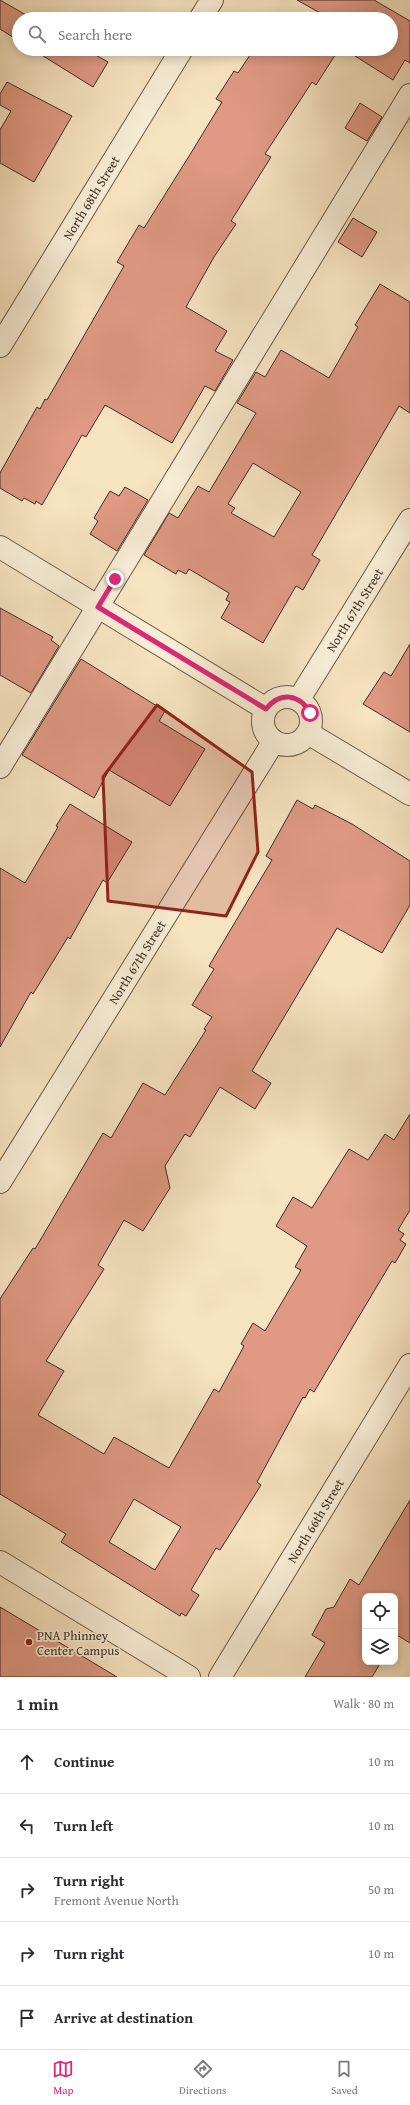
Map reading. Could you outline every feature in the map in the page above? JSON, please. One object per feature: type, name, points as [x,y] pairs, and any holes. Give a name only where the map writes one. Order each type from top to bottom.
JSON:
[{"type":"street","points":[[204,12],[212,0]]},
{"type":"street","name":"North 68th Street","points":[[0,346],[178,56]]},
{"type":"street","points":[[0,767],[410,95]]},
{"type":"street","name":"North 67th Street","points":[[299,700],[410,520]]},
{"type":"street","points":[[0,547],[266,709]]},
{"type":"street","points":[[284,696],[299,700],[306,706],[310,713],[312,721],[308,733],[300,742],[293,745],[285,745],[274,741],[267,734],[264,727],[263,720],[266,709],[276,699],[284,696]]},
{"type":"street","points":[[308,733],[410,794]]},
{"type":"street","name":"North 67th Street","points":[[0,1182],[274,741]]},
{"type":"street","name":"North 66th Street","points":[[220,1677],[410,1365]]},
{"type":"street","points":[[0,1562],[189,1677]]},
{"type":"highlighted area","points":[[157,705],[252,772],[258,852],[226,916],[108,901],[103,777]]},
{"type":"building","points":[[0,0],[21,12],[12,12],[12,37],[0,29]]},
{"type":"building","points":[[297,0],[374,0],[395,12],[318,12]]},
{"type":"building","points":[[398,14],[410,21],[410,63],[405,60],[393,80],[355,56],[398,56]]},
{"type":"building","points":[[43,56],[97,56],[108,62],[93,87]]},
{"type":"building","points":[[249,56],[335,56],[316,85],[312,82],[265,154],[271,157],[231,221],[236,224],[214,257],[186,307],[227,331],[215,351],[233,360],[215,391],[205,386],[172,443],[105,405],[86,437],[82,435],[42,505],[36,501],[35,504],[24,498],[22,501],[0,488],[0,473],[37,407],[40,409],[45,399],[47,400],[124,266],[117,262],[139,225],[144,228],[222,102],[216,99],[234,71],[238,73]]},
{"type":"building","points":[[7,82],[72,116],[34,182],[0,163],[0,130],[11,111],[0,105],[0,94]]},
{"type":"building","points":[[360,103],[382,117],[367,141],[345,128]]},
{"type":"building","points":[[353,218],[377,232],[362,257],[338,242]]},
{"type":"building","points":[[380,284],[410,302],[410,413],[399,406],[312,555],[320,560],[303,590],[296,586],[263,643],[221,618],[230,602],[226,600],[229,593],[189,569],[186,574],[178,570],[176,574],[144,555],[169,513],[178,518],[198,486],[209,492],[256,413],[237,403],[256,372],[265,377],[281,350],[329,378],[358,327],[355,325]],"holes":[[[253,463],[301,492],[274,537],[231,513],[235,508],[228,504]]]},
{"type":"building","points":[[125,487],[148,500],[117,551],[90,534],[98,521],[94,518],[110,491],[119,496]]},
{"type":"building","points":[[0,608],[53,637],[51,640],[59,646],[31,693],[0,675]]},
{"type":"building","points":[[410,644],[410,732],[363,704],[384,672],[391,676]]},
{"type":"building","points":[[81,659],[165,711],[159,721],[205,749],[170,806],[109,770],[94,798],[22,755]]},
{"type":"building","points":[[297,800],[313,809],[315,805],[352,824],[410,861],[410,905],[382,953],[337,928],[252,1071],[271,1083],[255,1109],[220,1087],[190,1137],[185,1134],[165,1166],[170,1188],[143,1231],[124,1220],[98,1265],[104,1269],[46,1361],[64,1371],[38,1415],[104,1454],[114,1437],[169,1468],[214,1389],[219,1392],[244,1346],[241,1344],[253,1323],[265,1331],[301,1270],[295,1267],[307,1246],[276,1226],[293,1197],[312,1208],[349,1149],[368,1160],[385,1134],[394,1140],[410,1114],[410,1210],[398,1230],[404,1234],[400,1240],[406,1244],[395,1263],[392,1261],[314,1392],[310,1389],[305,1398],[303,1397],[257,1482],[261,1485],[220,1550],[216,1548],[191,1590],[199,1595],[186,1616],[181,1613],[180,1616],[61,1542],[66,1534],[0,1494],[0,1299],[33,1248],[35,1249],[103,1133],[111,1138],[143,1083],[165,1095],[206,1030],[204,1029],[212,1017],[192,1005],[214,969],[209,966],[272,860],[266,856]],"holes":[[[134,1499],[181,1527],[155,1570],[109,1542]]]},
{"type":"building","points":[[70,804],[132,842],[107,883],[103,880],[70,939],[68,937],[33,994],[31,992],[0,1047],[0,868],[25,883],[58,827],[56,826]]},
{"type":"building","points":[[410,1500],[410,1643],[398,1636],[398,1593],[362,1593],[362,1665],[379,1665],[372,1677],[305,1677],[325,1643],[312,1635],[326,1609],[334,1607],[350,1579],[359,1585]]},
{"type":"building","name":"PNA Phinney Center Campus","points":[[0,1607],[117,1677],[0,1677]]},
{"type":"place","name":"PNA Phinney Center Campus","points":[[29,1642]]},
{"type":"route","points":[[115,579],[98,607],[266,709],[276,699],[284,696],[293,697],[300,700],[310,713]]}]
